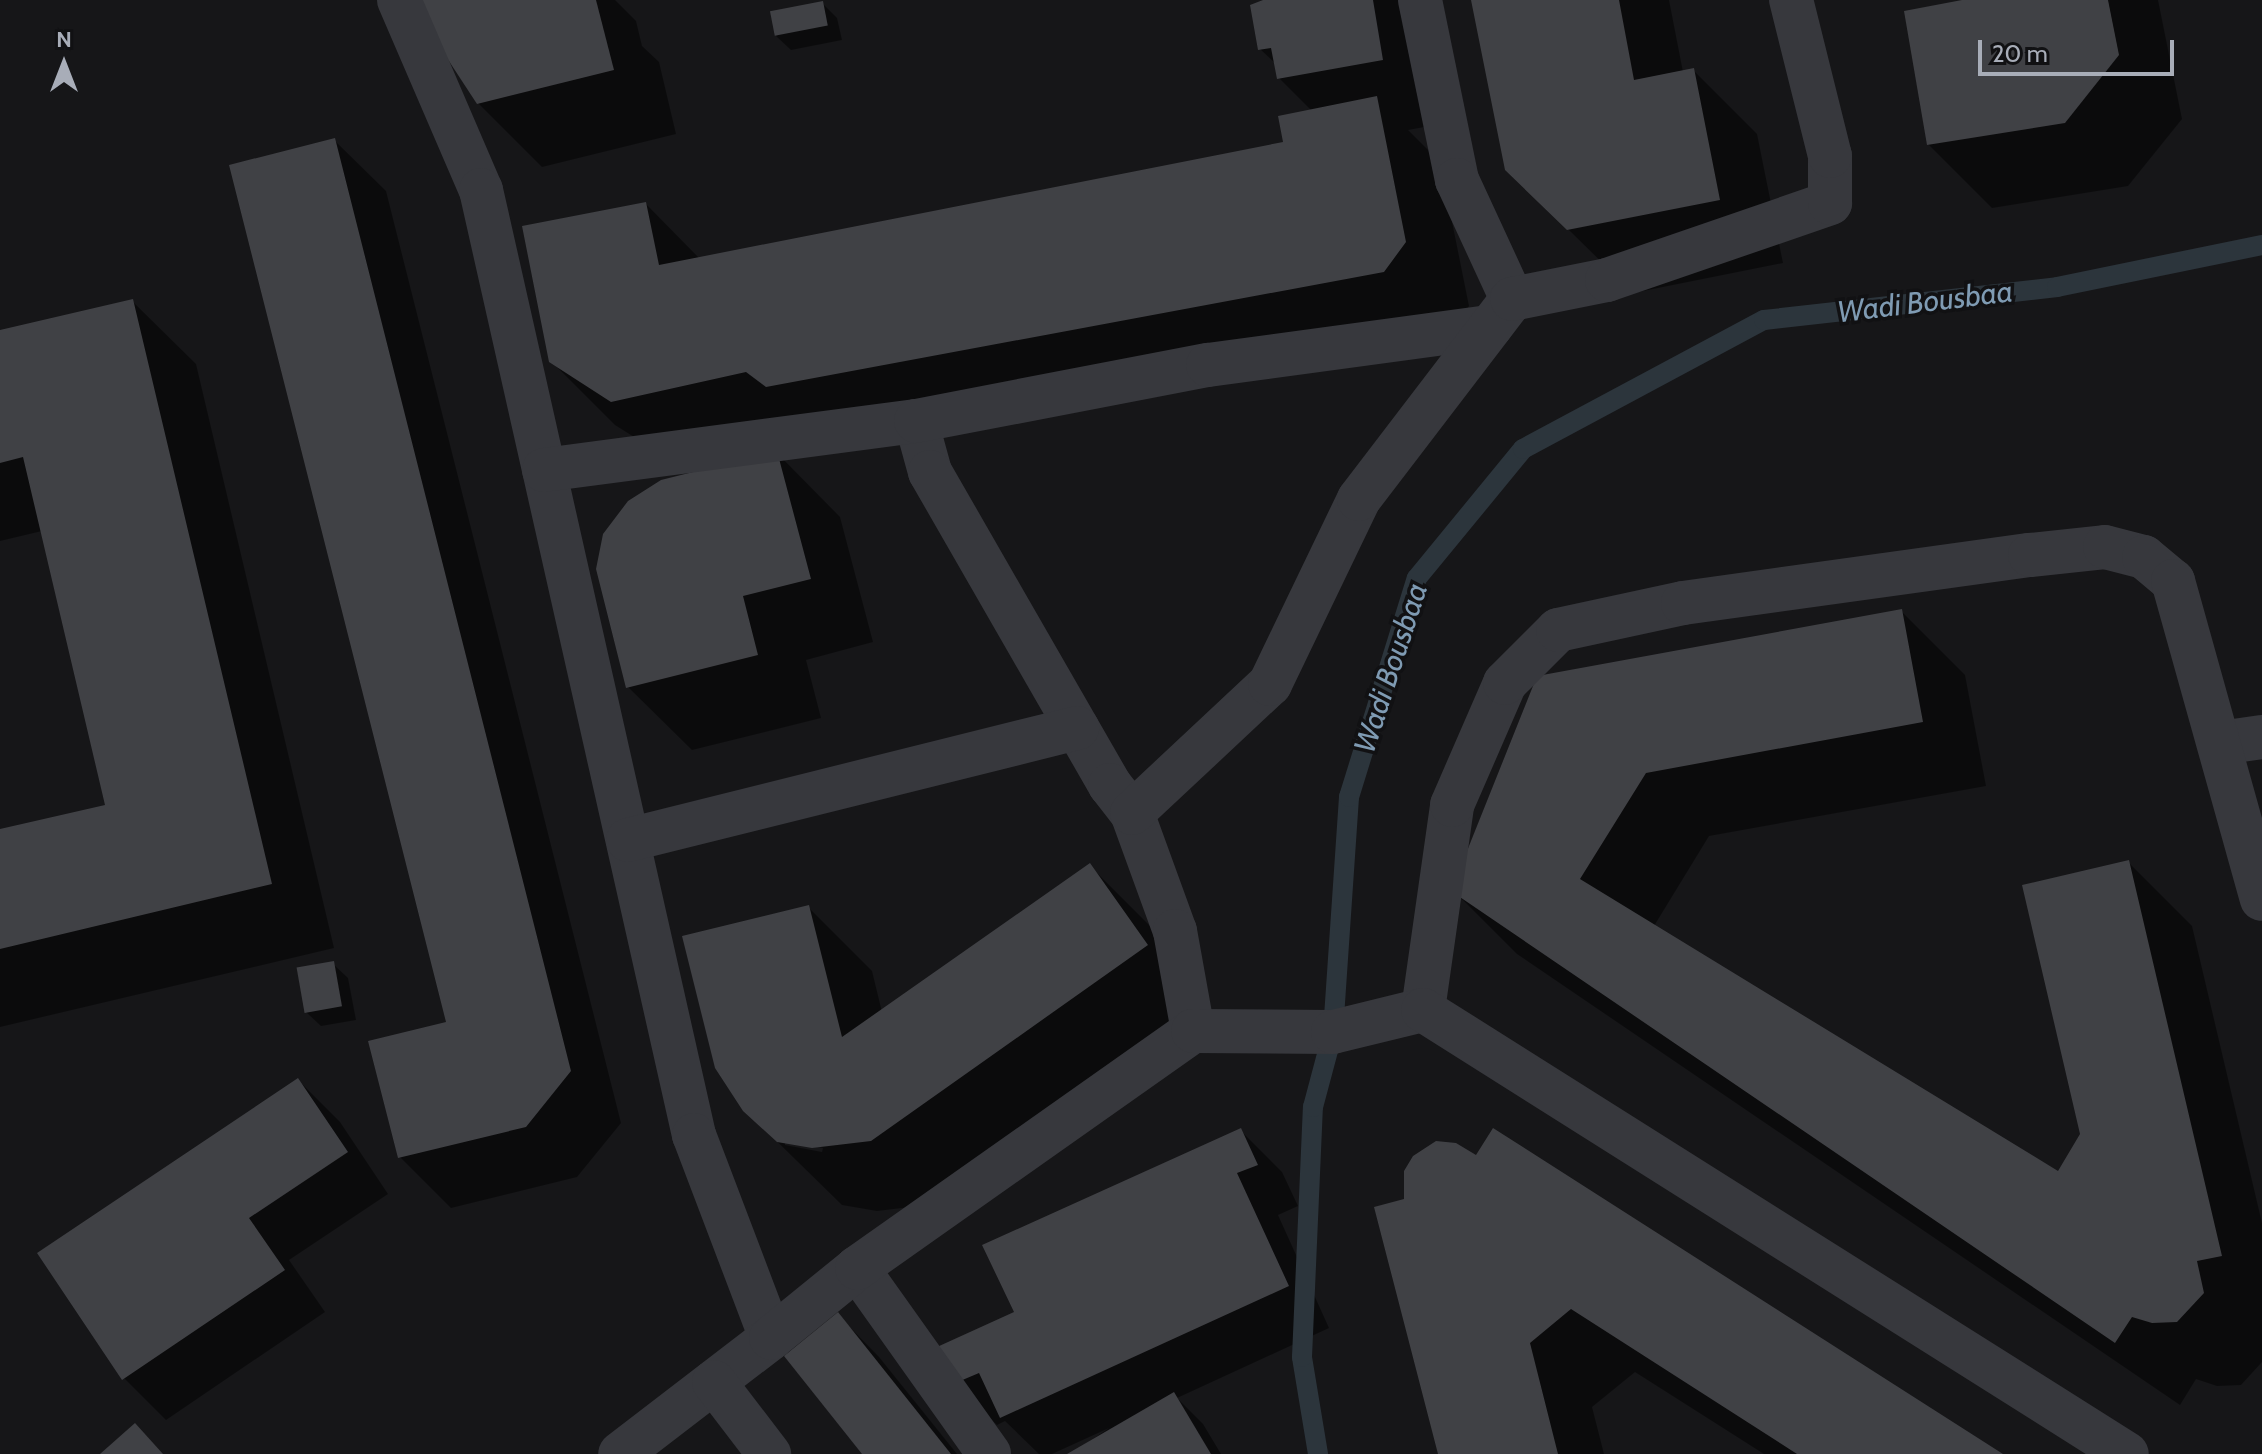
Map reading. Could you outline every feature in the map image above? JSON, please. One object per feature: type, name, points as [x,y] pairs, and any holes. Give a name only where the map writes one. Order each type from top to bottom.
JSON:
[{"type":"street","points":[[399,0],[481,190],[694,1135],[771,1338]]},
{"type":"street","points":[[1420,0],[1457,180],[1501,313]]},
{"type":"street","points":[[544,470],[916,421],[1501,313],[1830,203],[1830,156],[1791,0]]},
{"type":"street","points":[[1132,813],[1270,684],[1359,499],[1501,313]]},
{"type":"street","points":[[916,421],[930,472],[1077,728],[1132,813],[1175,931],[1193,1031]]},
{"type":"street","points":[[1423,1010],[1452,805],[1505,683],[1558,630],[1683,603],[2105,547],[2144,557],[2173,581],[2241,740],[2262,899]]},
{"type":"street","points":[[628,840],[1077,728]]},
{"type":"street","points":[[620,1454],[857,1268],[1193,1031],[1333,1032],[1423,1010],[2127,1454]]},
{"type":"street","points":[[857,1268],[989,1454]]},
{"type":"street","points":[[714,1382],[769,1454]]},
{"type":"building","points":[[409,0],[596,0],[614,70],[477,104]]},
{"type":"building","points":[[1263,0],[1373,0],[1383,60],[1277,79],[1271,48],[1258,50],[1250,5]]},
{"type":"building","points":[[1471,0],[1619,0],[1634,80],[1694,68],[1720,200],[1567,230],[1505,170]]},
{"type":"building","points":[[1962,0],[2108,0],[2119,55],[2065,123],[1927,145],[1904,11]]},
{"type":"building","points":[[823,1],[828,26],[775,36],[770,11]]},
{"type":"building","points":[[1377,96],[1406,242],[1384,272],[766,387],[746,372],[611,402],[549,362],[522,226],[646,202],[659,265],[1283,142],[1278,116]]},
{"type":"building","points":[[335,138],[571,1071],[526,1127],[398,1158],[368,1041],[446,1022],[229,165]]},
{"type":"building","points":[[133,299],[272,884],[0,949],[0,829],[105,805],[23,457],[0,463],[0,330]]},
{"type":"building","points":[[777,451],[811,579],[743,596],[758,655],[626,688],[596,569],[603,534],[628,501],[661,480]]},
{"type":"building","points":[[1902,609],[1923,722],[1646,773],[1580,879],[2058,1171],[2080,1134],[2022,885],[2129,860],[2222,1256],[2197,1261],[2204,1293],[2177,1322],[2152,1323],[2132,1317],[2115,1343],[1451,891],[1537,676]]},
{"type":"building","points":[[1090,863],[1148,945],[871,1141],[812,1148],[777,1142],[743,1111],[715,1068],[682,936],[809,905],[842,1037]]},
{"type":"building","points":[[334,961],[342,1006],[305,1013],[297,968]]},
{"type":"building","points":[[298,1078],[348,1152],[249,1218],[285,1270],[122,1380],[37,1253]]},
{"type":"building","points":[[1241,1128],[1258,1165],[1237,1173],[1289,1286],[1000,1418],[979,1373],[953,1384],[937,1347],[1014,1312],[982,1245]]},
{"type":"building","points":[[1493,1128],[2003,1454],[1797,1454],[1571,1309],[1530,1343],[1558,1454],[1438,1454],[1374,1207],[1404,1199],[1404,1171],[1413,1156],[1436,1141],[1456,1143],[1476,1155]]},
{"type":"building","points":[[838,1312],[951,1454],[862,1454],[784,1356]]},
{"type":"building","points":[[1174,1392],[1211,1454],[1067,1454]]},
{"type":"building","points":[[135,1423],[163,1454],[100,1454]]},
{"type":"waterway","name":"Wadi Bousbaa","points":[[1318,1454],[1302,1357],[1313,1107],[1333,1032],[1349,797],[1417,578],[1523,449],[1764,320],[2057,287],[2262,245]]}]
